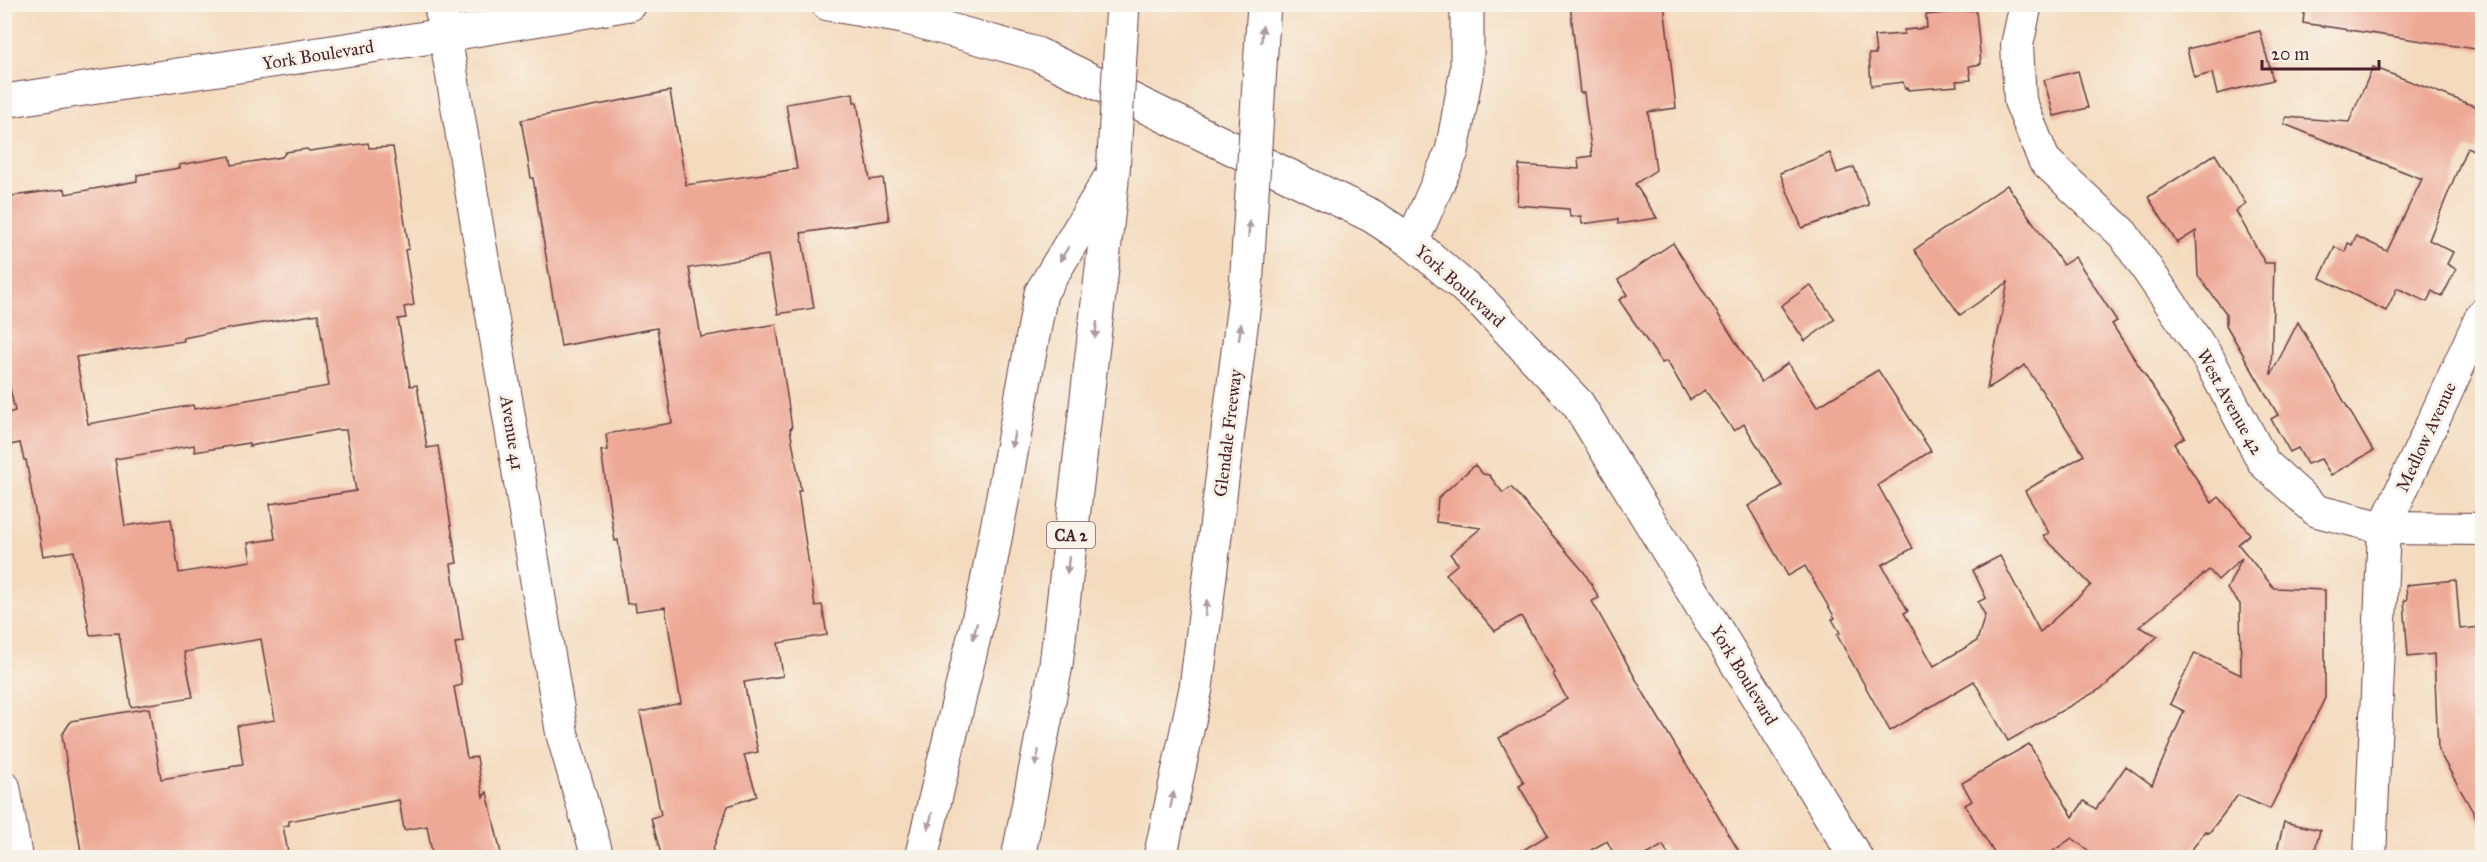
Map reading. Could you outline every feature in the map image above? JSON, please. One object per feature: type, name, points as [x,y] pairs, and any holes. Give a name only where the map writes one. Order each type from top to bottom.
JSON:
[{"type":"main road","name":"York Boulevard","points":[[4,101],[443,20],[630,4]]},
{"type":"main road","name":"York Boulevard","points":[[828,4],[904,11],[1037,54],[1372,216],[1412,242],[1483,303],[1578,404],[1856,858]]},
{"type":"main road","points":[[921,858],[986,587],[1041,293],[1103,207],[1113,173],[1123,4]]},
{"type":"main road","name":"Glendale Freeway","points":[[1160,858],[1196,688],[1246,287],[1264,4]]},
{"type":"main road","points":[[1412,242],[1452,151],[1467,69],[1467,4]]},
{"type":"main road","name":"CA 2","points":[[1018,858],[1056,664],[1103,207]]},
{"type":"street","name":"West Avenue 42","points":[[2026,4],[2018,45],[2020,101],[2044,160],[2123,234],[2208,358],[2264,463],[2317,511],[2384,528],[2482,529]]},
{"type":"street","name":"Avenue 41","points":[[443,20],[562,733],[598,858]]},
{"type":"street","name":"Medlow Avenue","points":[[2384,528],[2482,315]]},
{"type":"street","points":[[2370,858],[2384,528]]},
{"type":"street","points":[[4,787],[16,858]]},
{"type":"building","points":[[1570,4],[1664,4],[1676,108],[1648,112],[1656,170],[1635,184],[1657,218],[1618,224],[1618,219],[1582,224],[1581,216],[1570,217],[1569,209],[1517,205],[1519,165],[1579,169],[1578,158],[1592,156],[1584,93],[1580,93]]},
{"type":"building","points":[[2305,4],[2482,4],[2482,50],[2303,23]]},
{"type":"building","points":[[1976,10],[1981,64],[1969,66],[1971,80],[1956,81],[1957,86],[1908,90],[1908,88],[1905,89],[1903,82],[1871,86],[1869,54],[1876,54],[1874,36],[1904,34],[1904,30],[1927,28],[1926,15]]},
{"type":"building","points":[[2260,31],[2273,80],[2217,94],[2212,73],[2194,78],[2187,49]]},
{"type":"building","points":[[2373,67],[2482,109],[2482,131],[2475,151],[2467,147],[2429,240],[2453,252],[2447,264],[2456,269],[2442,297],[2432,291],[2427,302],[2397,288],[2386,311],[2320,278],[2335,247],[2345,252],[2348,243],[2352,245],[2356,236],[2387,251],[2422,179],[2284,124],[2286,117],[2349,122]]},
{"type":"building","points":[[2078,71],[2088,108],[2054,116],[2044,80]]},
{"type":"building","points":[[670,91],[686,185],[797,169],[786,104],[853,93],[854,102],[857,102],[870,180],[883,178],[889,220],[801,233],[814,308],[778,314],[768,255],[689,268],[701,337],[776,324],[801,491],[798,491],[815,606],[822,605],[827,635],[778,643],[783,676],[744,682],[758,752],[744,755],[757,796],[728,806],[710,858],[662,858],[651,818],[661,815],[640,712],[681,703],[665,607],[636,611],[635,603],[627,604],[618,540],[615,541],[601,451],[608,450],[606,434],[672,423],[657,328],[561,346],[521,120]]},
{"type":"building","points":[[368,143],[369,148],[393,147],[409,249],[405,250],[414,305],[404,307],[406,318],[398,319],[410,386],[417,385],[427,448],[438,446],[457,563],[451,564],[463,642],[455,643],[462,685],[454,687],[467,758],[477,757],[483,797],[487,792],[502,858],[433,858],[427,826],[404,830],[399,800],[289,821],[289,825],[283,826],[289,858],[82,858],[62,735],[71,721],[149,708],[161,779],[243,764],[237,726],[275,720],[261,639],[184,652],[193,697],[131,707],[119,633],[90,635],[74,551],[43,556],[26,460],[24,460],[20,443],[10,445],[4,414],[15,411],[4,360],[4,197],[65,189],[66,194],[137,181],[137,175],[230,156],[232,165],[282,157],[286,152],[307,149],[309,151]],"holes":[[[318,314],[329,386],[194,409],[193,405],[88,424],[76,357],[184,341],[183,338],[232,328]],[[346,430],[356,491],[270,504],[275,539],[248,543],[251,561],[179,573],[171,519],[125,526],[115,459],[194,445],[195,452],[249,443],[249,446]]]},
{"type":"building","points":[[1830,153],[1837,173],[1854,167],[1869,205],[1802,228],[1780,173]]},
{"type":"building","points":[[2215,154],[2246,204],[2236,211],[2265,263],[2274,263],[2271,375],[2298,322],[2373,451],[2331,475],[2321,459],[2307,464],[2298,448],[2290,452],[2271,419],[2278,415],[2226,325],[2226,313],[2198,276],[2196,231],[2177,243],[2148,197]]},
{"type":"building","points":[[2007,185],[2063,265],[2075,257],[2117,321],[2112,324],[2185,437],[2174,444],[2212,503],[2219,497],[2250,534],[2238,544],[2274,588],[2325,590],[2325,698],[2270,809],[2238,795],[2209,833],[2205,831],[2186,858],[2098,858],[2072,838],[2043,858],[1997,858],[1965,805],[1972,801],[1962,783],[2029,744],[2073,817],[2084,801],[2096,809],[2126,766],[2152,785],[2184,711],[2170,704],[2195,653],[2241,675],[2240,604],[2227,589],[2242,558],[2218,580],[2209,570],[2139,627],[2158,636],[2104,687],[2008,741],[1974,681],[1890,731],[1837,635],[1840,633],[1832,619],[1835,618],[1805,566],[1788,576],[1748,506],[1782,486],[1744,424],[1734,431],[1705,390],[1690,400],[1667,361],[1662,363],[1619,300],[1627,295],[1618,280],[1673,243],[1761,382],[1788,363],[1817,407],[1878,370],[1931,451],[1878,485],[1913,548],[1882,565],[1908,611],[1904,613],[1934,666],[1977,641],[1985,615],[1978,602],[1986,598],[1973,570],[2000,556],[2040,632],[2091,585],[2043,536],[2049,533],[2025,491],[2084,455],[2025,365],[1987,389],[2008,282],[1960,315],[1914,250]]},
{"type":"building","points":[[1810,285],[1835,319],[1805,341],[1781,306]]},
{"type":"building","points":[[1475,465],[1483,474],[1489,475],[1503,493],[1511,487],[1584,572],[1599,598],[1592,601],[1646,697],[1743,858],[1670,858],[1663,845],[1642,858],[1616,858],[1607,841],[1577,858],[1510,858],[1548,835],[1519,786],[1524,783],[1499,738],[1567,699],[1553,674],[1555,673],[1521,616],[1495,631],[1446,574],[1458,564],[1450,554],[1481,528],[1436,522],[1438,498]]},
{"type":"building","points":[[2456,580],[2460,629],[2482,627],[2482,828],[2438,750],[2434,654],[2408,657],[2404,600],[2407,600],[2406,585]]},
{"type":"building","points":[[2284,822],[2320,830],[2313,858],[2275,858]]}]
